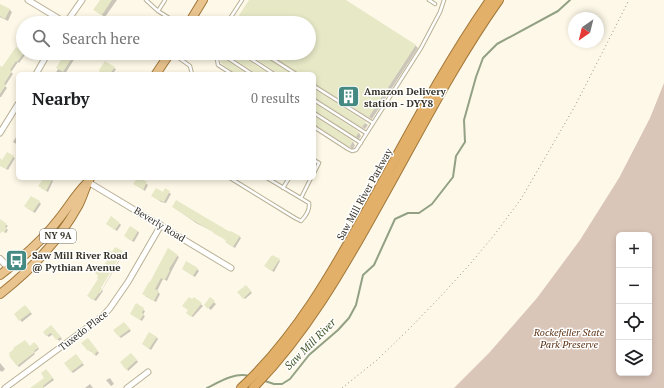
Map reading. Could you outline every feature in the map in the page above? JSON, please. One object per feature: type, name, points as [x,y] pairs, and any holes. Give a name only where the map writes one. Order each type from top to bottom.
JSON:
[{"type":"highway","name":"Saw Mill River Parkway","points":[[242,387],[273,354],[312,302],[361,221],[438,81],[490,0]]},
{"type":"highway","name":"Saw Mill River Parkway","points":[[253,388],[301,332],[334,282],[449,79],[500,0]]},
{"type":"main road","points":[[194,16],[203,0]]},
{"type":"main road","points":[[157,72],[165,60]]},
{"type":"main road","name":"NY 9A","points":[[0,275],[50,230],[89,180]]},
{"type":"main road","name":"NY 9A","points":[[0,294],[16,281],[42,255],[65,227],[82,199],[89,180]]},
{"type":"main road","points":[[0,297],[16,281]]},
{"type":"street","points":[[28,0],[54,16]]},
{"type":"street","points":[[71,16],[82,0]]},
{"type":"street","points":[[37,72],[44,60]]},
{"type":"street","points":[[0,133],[16,107]]},
{"type":"street","name":"Beverly Road","points":[[89,180],[231,268]]},
{"type":"street","name":"Tuxedo Place","points":[[6,388],[103,316],[128,282],[162,225]]},
{"type":"street","points":[[0,259],[9,268]]},
{"type":"street","points":[[127,388],[148,372]]},
{"type":"lane","points":[[146,0],[166,16]]},
{"type":"lane","points":[[158,11],[165,0]]},
{"type":"lane","points":[[232,16],[242,0]]},
{"type":"lane","points":[[429,0],[435,4]]},
{"type":"lane","points":[[316,128],[348,149],[352,151],[356,150],[420,48],[440,12],[444,0]]},
{"type":"lane","points":[[181,60],[190,66],[192,72]]},
{"type":"lane","points":[[217,60],[218,65],[229,72]]},
{"type":"lane","points":[[231,60],[249,72]]},
{"type":"lane","points":[[253,60],[271,72]]},
{"type":"lane","points":[[274,60],[293,72]]},
{"type":"lane","points":[[316,87],[373,123]]},
{"type":"lane","points":[[316,101],[366,133]]},
{"type":"lane","points":[[316,115],[361,143]]},
{"type":"lane","points":[[316,161],[319,163],[316,169]]},
{"type":"lane","points":[[233,180],[301,221],[310,208],[309,203],[270,180]]},
{"type":"lane","points":[[283,188],[288,180]]},
{"type":"lane","points":[[301,198],[310,180]]},
{"type":"path","points":[[342,388],[377,360],[441,296],[485,246],[521,199],[575,106],[629,0]]},
{"type":"green space","name":"Rockefeller State Park Preserve","points":[[664,83],[664,388],[454,388],[489,353],[537,298],[580,240],[619,178],[650,118]]},
{"type":"building","points":[[100,0],[112,0],[102,15],[93,10]]},
{"type":"building","name":"Amazon Delivery station - DYY8","points":[[249,0],[346,0],[416,45],[369,117],[316,84],[316,72],[297,72],[279,60],[316,60],[316,16],[239,16]]},
{"type":"building","points":[[0,4],[10,9],[5,19],[0,16]]},
{"type":"building","points":[[16,47],[16,60],[19,60],[17,62],[16,61],[10,70],[12,71],[0,94],[0,66],[2,67]]},
{"type":"building","points":[[61,60],[71,60],[63,72],[56,68]]},
{"type":"building","points":[[222,60],[226,60],[244,72],[233,72],[220,62]]},
{"type":"building","points":[[236,60],[248,60],[266,72],[254,72]]},
{"type":"building","points":[[258,60],[270,60],[288,72],[276,72]]},
{"type":"building","points":[[105,61],[115,67],[111,72],[99,72]]},
{"type":"building","points":[[316,90],[366,122],[362,127],[316,98]]},
{"type":"building","points":[[316,104],[359,132],[356,137],[316,111]]},
{"type":"building","points":[[316,117],[353,141],[350,147],[316,125]]},
{"type":"building","points":[[7,152],[14,156],[6,169],[0,166],[0,158],[2,160]]},
{"type":"building","points":[[42,180],[52,180],[46,191],[38,186]]},
{"type":"building","points":[[136,180],[144,180],[147,182],[143,190],[133,184]]},
{"type":"building","points":[[156,188],[163,192],[165,188],[170,191],[164,202],[151,196]]},
{"type":"building","points":[[31,196],[40,201],[33,212],[24,206]]},
{"type":"building","points":[[176,200],[230,232],[231,231],[240,236],[233,247],[225,242],[226,240],[172,207]]},
{"type":"building","points":[[111,216],[120,223],[115,230],[106,224]]},
{"type":"building","points":[[0,219],[7,224],[5,227],[7,228],[4,233],[2,231],[0,234]]},
{"type":"building","points":[[130,226],[138,231],[132,241],[124,236]]},
{"type":"building","points":[[115,247],[123,251],[101,288],[102,289],[94,300],[87,296],[98,279],[98,275],[95,273],[99,266],[102,268],[108,259],[106,256],[109,250],[112,252]]},
{"type":"building","points":[[168,248],[178,255],[169,269],[170,270],[165,280],[161,278],[155,289],[159,291],[154,301],[142,294]]},
{"type":"building","points":[[272,255],[280,259],[272,271],[264,266]]},
{"type":"building","points":[[186,261],[198,268],[193,276],[182,269]]},
{"type":"building","points":[[246,285],[251,291],[243,299],[237,292]]},
{"type":"building","points":[[189,297],[192,299],[194,297],[202,303],[191,317],[186,313],[188,310],[182,306]]},
{"type":"building","points":[[210,297],[215,301],[208,309],[204,305]]},
{"type":"building","points":[[136,303],[144,308],[142,313],[144,314],[140,320],[130,314]]},
{"type":"building","points":[[25,305],[31,312],[19,321],[14,314]]},
{"type":"building","points":[[124,322],[130,329],[119,337],[113,330]]},
{"type":"building","points":[[51,325],[61,337],[56,340],[51,333],[46,336],[43,332]]},
{"type":"building","points":[[149,332],[157,337],[149,349],[142,344]]},
{"type":"building","points":[[88,338],[98,351],[94,355],[81,343]]},
{"type":"building","points":[[25,340],[30,346],[34,342],[39,347],[17,366],[9,356],[9,353],[14,349],[13,348]]},
{"type":"building","points":[[131,353],[137,360],[126,370],[120,362]]},
{"type":"building","points":[[76,354],[83,363],[71,372],[64,363]]},
{"type":"building","points":[[46,369],[53,378],[43,386],[44,388],[30,388],[44,378],[41,373]]},
{"type":"waterway","name":"Saw Mill River","points":[[262,380],[274,384],[282,384],[290,379],[309,355],[338,330],[349,318],[356,305],[363,275],[374,265],[395,219],[408,213],[419,213],[432,204],[453,177],[456,156],[465,142],[464,120],[483,58],[497,44],[558,11],[570,0]]},
{"type":"waterway","name":"Saw Mill River","points":[[207,388],[233,376],[249,376]]},
{"type":"place","name":"Amazon Delivery station - DYY8","points":[[348,97]]},
{"type":"place","name":"Saw Mill River Road @ Pythian Avenue","points":[[17,261]]}]
